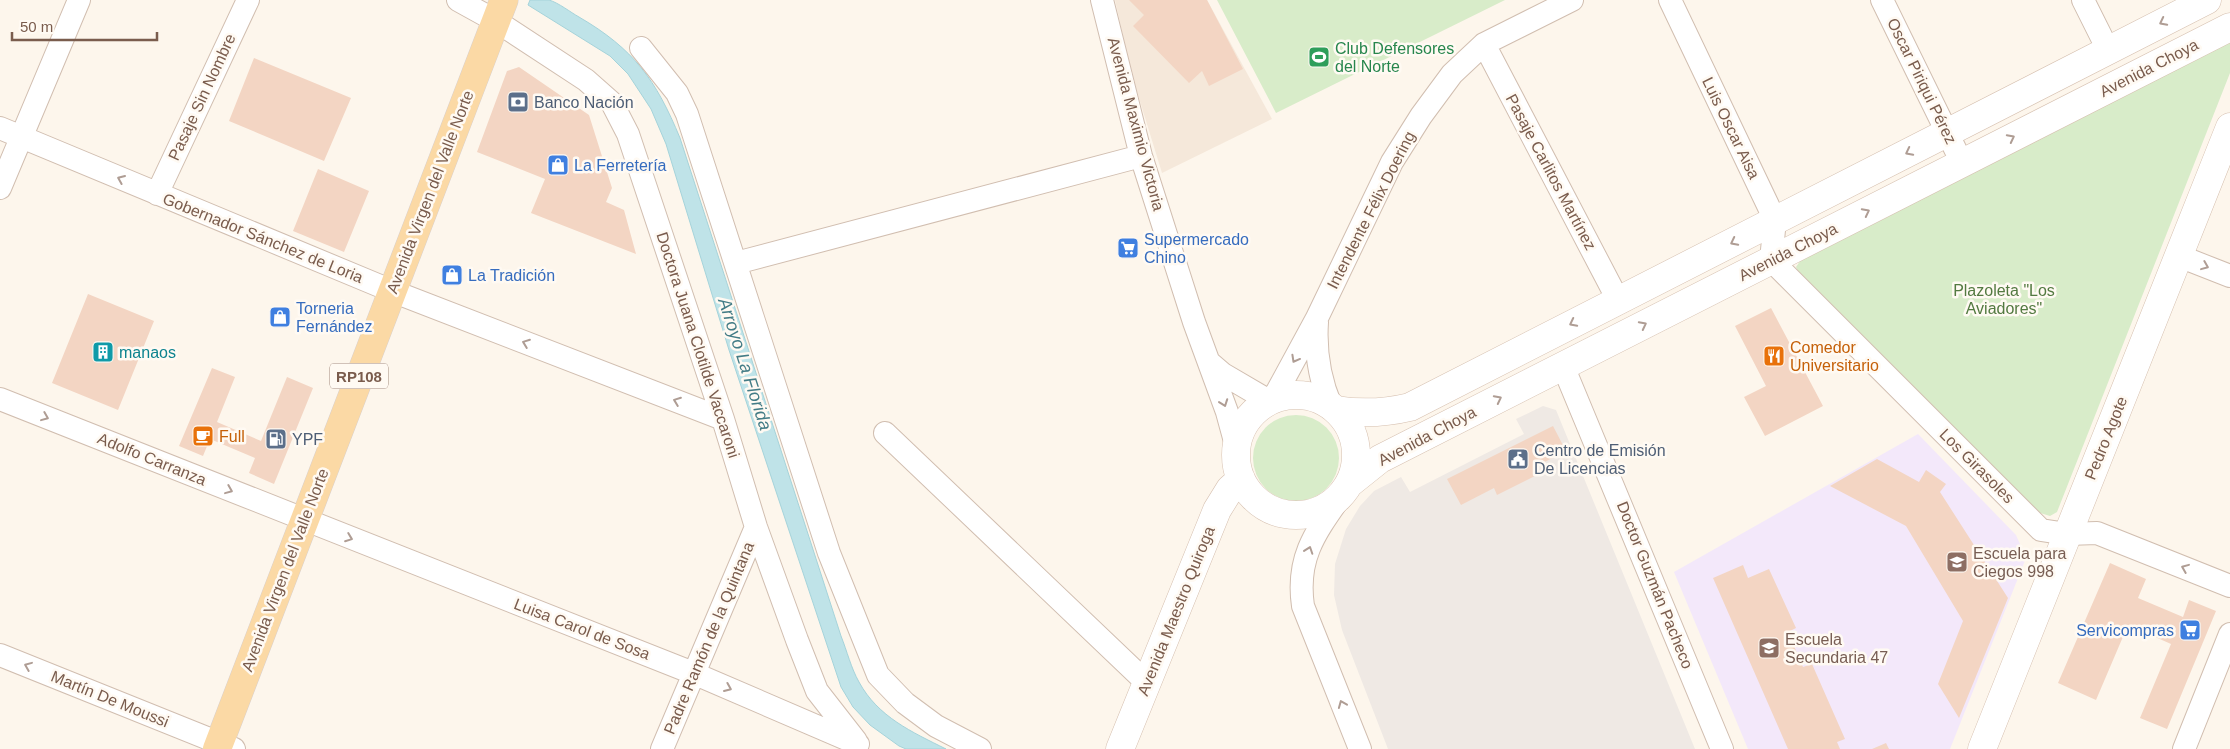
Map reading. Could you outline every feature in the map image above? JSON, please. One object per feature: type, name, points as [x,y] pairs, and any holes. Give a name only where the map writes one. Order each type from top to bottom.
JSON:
[{"type":"main road","name":"Avenida Choya","points":[[1333,408],[1368,413],[1390,412],[1410,407],[2207,0]]},
{"type":"main road","name":"Avenida Virgen del Valle Norte","points":[[224,747],[304,520],[501,8]]},
{"type":"main road","name":"Avenida Choya","points":[[1346,489],[1380,459],[2230,27]]},
{"type":"main road","name":"Pedro Agote","points":[[1982,749],[2230,127]]},
{"type":"main road","points":[[1288,395],[1303,395],[1317,399],[1333,408],[1348,425],[1355,444],[1356,464],[1346,489],[1320,510],[1295,516],[1278,513],[1263,505],[1250,494],[1241,479],[1236,463],[1236,445],[1247,419],[1257,409],[1271,400],[1288,395]]},
{"type":"main road","name":"Avenida Maestro Quiroga","points":[[1120,749],[1217,510],[1230,489],[1241,479]]},
{"type":"street","points":[[0,188],[79,0]]},
{"type":"street","name":"Pasaje Sin Nombre","points":[[157,194],[248,0]]},
{"type":"street","name":"Doctora Juana Clotilde Vaccaroni","points":[[458,0],[501,8],[612,103],[628,134],[723,419],[756,526],[817,691],[863,746]]},
{"type":"street","name":"Avenida Maximio Victoria","points":[[1102,0],[1141,156],[1194,322],[1227,412],[1236,445]]},
{"type":"street","name":"Intendente Félix Doering","points":[[1271,400],[1317,318],[1392,162],[1421,116],[1452,74],[1484,44],[1572,0]]},
{"type":"street","name":"Luis Oscar Aisa","points":[[1670,0],[1775,220]]},
{"type":"street","name":"Oscar Piriqui Pérez","points":[[1882,0],[1962,163]]},
{"type":"street","points":[[2083,0],[2108,50]]},
{"type":"street","name":"Pasaje Carlitos Martínez","points":[[1484,44],[1618,300]]},
{"type":"street","points":[[642,48],[677,93],[687,114],[829,553],[878,675],[905,703],[936,726],[980,749]]},
{"type":"street","name":"Gobernador Sánchez de Loria","points":[[0,128],[392,291],[723,419]]},
{"type":"street","points":[[736,262],[1141,156]]},
{"type":"street","points":[[1771,260],[1775,220]]},
{"type":"street","points":[[2179,256],[2230,276]]},
{"type":"street","name":"Los Girasoles","points":[[1771,260],[2041,530],[2067,534],[2097,533],[2230,586]]},
{"type":"street","name":"Intendente Félix Doering","points":[[1317,318],[1317,357],[1324,388],[1333,408]]},
{"type":"street","points":[[1208,362],[1231,379],[1271,400]]},
{"type":"street","name":"Doctor Guzmán Pacheco","points":[[1563,366],[1722,749]]},
{"type":"street","name":"Adolfo Carranza","points":[[0,399],[304,520]]},
{"type":"street","points":[[885,433],[1146,682]]},
{"type":"street","points":[[1346,489],[1311,542],[1300,584],[1303,606],[1360,749]]},
{"type":"street","name":"Luisa Carol de Sosa","points":[[304,520],[693,673],[863,746]]},
{"type":"street","name":"Padre Ramón de la Quintana","points":[[662,749],[756,526]]},
{"type":"street","points":[[2184,749],[2230,634]]},
{"type":"street","name":"Martín De Moussi","points":[[0,655],[224,747]]},
{"type":"shaded area","points":[[1115,0],[1207,0],[1272,119],[1162,173],[1131,72]]},
{"type":"shaded area","points":[[1543,406],[1556,410],[1695,749],[1388,749],[1342,630],[1334,595],[1335,564],[1346,529],[1360,506],[1374,491],[1401,477],[1410,492],[1524,434],[1516,419]]},
{"type":"shaded area","points":[[1918,434],[2016,535],[2026,558],[1950,749],[1748,749],[1674,572]]},
{"type":"green space","name":"Club Defensores del Norte","points":[[1217,0],[1505,0],[1276,113]]},
{"type":"green space","name":"Plazoleta \"Los Aviadores\"","points":[[2230,40],[2230,73],[2057,512],[2050,516],[2037,512],[1800,276],[1796,267],[1803,257]]},
{"type":"green space","points":[[1296,415],[1320,422],[1332,434],[1339,458],[1332,482],[1320,494],[1296,501],[1272,494],[1260,482],[1253,458],[1260,434],[1272,422]]},
{"type":"water","name":"Arroyo La Florida","points":[[530,0],[549,0],[557,3],[615,41],[641,68],[662,99],[680,138],[854,671],[867,694],[886,714],[909,730],[946,749],[906,749],[899,746],[870,725],[853,707],[841,687],[729,350],[666,144],[651,109],[628,74],[610,56],[528,5]]},
{"type":"building","points":[[1129,0],[1207,0],[1243,69],[1209,86],[1202,71],[1189,83],[1133,26],[1144,15]]},
{"type":"building","points":[[254,58],[351,98],[324,161],[229,121]]},
{"type":"building","name":"La Ferretería","points":[[519,67],[589,115],[612,188],[606,202],[624,210],[636,254],[531,213],[545,179],[477,152],[507,71]]},
{"type":"building","points":[[318,169],[369,191],[344,252],[293,231]]},
{"type":"building","name":"manaos","points":[[88,294],[154,321],[118,410],[52,383]]},
{"type":"building","name":"Comedor Universitario","points":[[1771,308],[1823,406],[1765,436],[1744,397],[1766,386],[1735,326]]},
{"type":"building","points":[[212,368],[235,377],[217,422],[261,441],[287,377],[313,388],[274,484],[249,473],[255,458],[210,439],[203,456],[179,446]]},
{"type":"building","name":"Centro de Emisión De Licencias","points":[[1553,426],[1566,451],[1533,468],[1537,475],[1497,495],[1494,488],[1461,505],[1447,479]]},
{"type":"building","name":"Escuela para Ciegos 998","points":[[1877,459],[1919,482],[1926,470],[1946,484],[1940,492],[2008,598],[1959,718],[1938,684],[1963,621],[1906,526],[1830,486]]},
{"type":"building","points":[[2110,563],[2146,579],[2138,598],[2183,617],[2189,600],[2216,611],[2167,729],[2140,718],[2171,644],[2128,625],[2096,700],[2058,683]]},
{"type":"building","name":"Escuela Secundaria 47","points":[[1743,565],[1748,578],[1769,569],[1796,628],[1788,632],[1803,667],[1812,664],[1845,739],[1837,742],[1840,749],[1788,749],[1713,578]]},
{"type":"building","points":[[1886,743],[1889,749],[1872,749]]},
{"type":"place","name":"Club Defensores del Norte","points":[[1319,57]]},
{"type":"place","name":"Banco Nación","points":[[518,102]]},
{"type":"place","name":"La Ferretería","points":[[558,165]]},
{"type":"place","name":"Supermercado Chino","points":[[1128,248]]},
{"type":"place","name":"La Tradición","points":[[452,275]]},
{"type":"place","name":"Torneria Fernández","points":[[280,317]]},
{"type":"place","name":"manaos","points":[[103,352]]},
{"type":"place","name":"Comedor Universitario","points":[[1774,356]]},
{"type":"place","name":"Full","points":[[203,436]]},
{"type":"place","name":"YPF","points":[[276,439]]},
{"type":"place","name":"Centro de Emisión De Licencias","points":[[1518,459]]},
{"type":"place","name":"Escuela para Ciegos 998","points":[[1957,562]]},
{"type":"place","name":"Servicompras","points":[[2190,630]]},
{"type":"place","name":"Escuela Secundaria 47","points":[[1769,648]]}]
